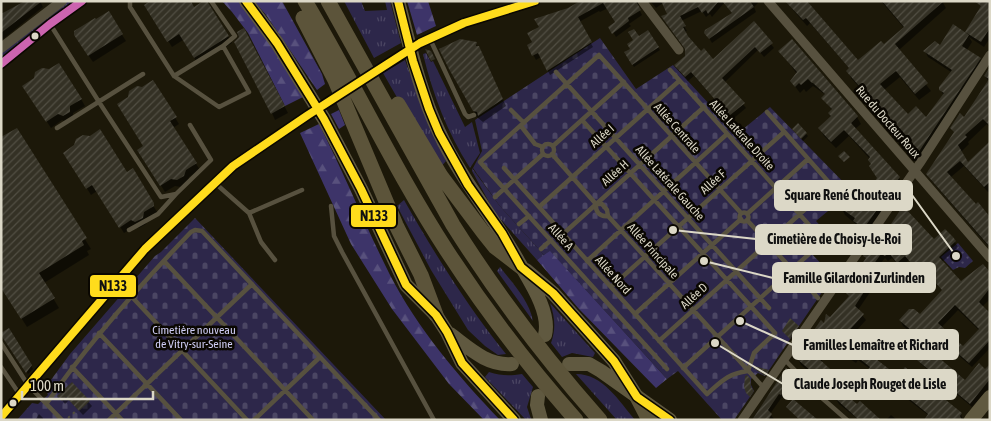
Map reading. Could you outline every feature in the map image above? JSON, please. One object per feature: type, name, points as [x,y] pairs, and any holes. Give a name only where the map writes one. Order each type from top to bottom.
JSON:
[{"type":"highway","points":[[296,1],[299,11],[340,77]]},
{"type":"highway","points":[[304,1],[352,101],[396,225],[421,275],[436,315]]},
{"type":"highway","points":[[328,1],[363,62],[380,83],[441,176],[495,247],[521,267]]},
{"type":"highway","points":[[380,83],[453,225],[494,288],[526,331],[600,420]]},
{"type":"highway","points":[[352,101],[400,172],[480,300],[512,343],[576,420]]},
{"type":"highway","points":[[637,397],[649,420]]},
{"type":"main road","points":[[246,1],[277,43],[324,119],[406,285],[436,315],[447,332],[462,363],[514,420]]},
{"type":"main road","points":[[398,1],[413,61],[429,109],[443,141],[468,185],[502,233],[521,267],[544,311],[547,325],[545,335]]},
{"type":"main road","points":[[521,267],[553,293],[614,361],[637,397]]},
{"type":"main road","points":[[447,332],[488,361],[504,365],[512,364]]},
{"type":"main road","points":[[569,364],[582,363],[595,367],[670,420]]},
{"type":"main road","points":[[538,396],[537,405],[541,420]]},
{"type":"main road","points":[[971,420],[990,397]]},
{"type":"street","points":[[1,48],[62,1]]},
{"type":"street","points":[[1,64],[82,1]]},
{"type":"street","points":[[420,43],[464,23],[536,1]]},
{"type":"street","points":[[642,1],[679,50]]},
{"type":"street","name":"Rue du Docteur Roux","points":[[768,1],[990,258]]},
{"type":"street","points":[[742,420],[914,171],[990,55]]},
{"type":"street","points":[[1,417],[145,250],[233,166],[308,115]]},
{"type":"lane","points":[[130,1],[130,7],[174,76],[218,107],[249,92],[223,46]]},
{"type":"lane","points":[[174,76],[223,46],[235,36],[211,1]]},
{"type":"lane","points":[[50,24],[161,198],[176,194]]},
{"type":"lane","points":[[430,39],[465,114],[468,117],[474,115]]},
{"type":"lane","name":"Allée Centrale","points":[[567,84],[599,55],[741,213]]},
{"type":"lane","name":"Allée Latérale Droite","points":[[670,70],[819,236]]},
{"type":"lane","name":"Allée Latérale Gauche","points":[[556,72],[769,308]]},
{"type":"lane","points":[[57,128],[143,74]]},
{"type":"lane","name":"Allée I","points":[[538,207],[679,80]]},
{"type":"lane","points":[[553,146],[624,82]]},
{"type":"lane","points":[[523,125],[567,84]]},
{"type":"lane","name":"Allée H","points":[[563,234],[704,108]]},
{"type":"lane","points":[[511,110],[535,144],[543,147]]},
{"type":"lane","points":[[767,112],[840,195]]},
{"type":"lane","points":[[582,120],[775,333],[754,353],[748,371]]},
{"type":"lane","points":[[129,230],[158,214],[210,160],[190,125]]},
{"type":"lane","name":"Allée A","points":[[523,125],[480,162],[667,369]]},
{"type":"lane","name":"Allée F","points":[[610,288],[784,132]]},
{"type":"lane","points":[[587,261],[728,134]]},
{"type":"lane","points":[[543,147],[548,144],[553,146]]},
{"type":"lane","points":[[544,154],[549,156],[552,154],[554,151],[553,146]]},
{"type":"lane","points":[[543,147],[544,154]]},
{"type":"lane","points":[[495,197],[544,154]]},
{"type":"lane","name":"Allée Principale","points":[[552,154],[596,204],[596,209],[601,216],[608,216]]},
{"type":"lane","points":[[808,159],[747,214],[747,220],[818,298]]},
{"type":"lane","name":"Allée Nord","points":[[504,168],[707,394],[727,376],[748,371]]},
{"type":"lane","points":[[215,183],[249,213],[261,242],[275,260]]},
{"type":"lane","name":"Allée D","points":[[659,341],[832,185]]},
{"type":"lane","points":[[249,213],[302,190]]},
{"type":"lane","name":"Allée Principale","points":[[596,204],[604,205],[608,216],[764,388]]},
{"type":"lane","points":[[330,206],[334,236],[434,420]]},
{"type":"lane","points":[[741,220],[741,213],[747,214]]},
{"type":"lane","points":[[519,224],[529,216]]},
{"type":"lane","points":[[635,314],[741,220],[747,220]]},
{"type":"lane","points":[[46,403],[99,333],[191,232],[199,230],[252,284],[378,420]]},
{"type":"lane","points":[[541,249],[551,240]]},
{"type":"lane","points":[[683,368],[809,254]]},
{"type":"lane","points":[[164,261],[312,420]]},
{"type":"lane","points":[[109,420],[252,284]]},
{"type":"lane","points":[[132,297],[247,420]]},
{"type":"lane","points":[[99,333],[181,420]]},
{"type":"lane","points":[[1,343],[28,385],[62,420]]},
{"type":"lane","points":[[254,420],[320,357]]},
{"type":"lane","points":[[784,359],[822,398],[847,420]]},
{"type":"lane","points":[[1,366],[20,395]]},
{"type":"lane","points":[[72,367],[122,420]]},
{"type":"path","points":[[67,420],[77,410]]},
{"type":"green space","points":[[68,1],[74,1],[1,58],[1,53]]},
{"type":"green space","points":[[222,1],[239,2],[261,30],[303,97],[285,106],[248,33]]},
{"type":"green space","points":[[254,1],[282,1],[322,74],[325,84],[317,90],[266,15]]},
{"type":"green space","points":[[344,1],[361,1],[365,11],[387,10],[385,1],[390,1],[401,43],[374,58]]},
{"type":"green space","points":[[407,1],[428,1],[436,26],[417,35]]},
{"type":"green space","points":[[600,38],[636,89],[673,65],[737,134],[770,107],[852,191],[816,221],[827,233],[808,250],[833,276],[765,376],[758,373],[751,379],[754,391],[734,420],[722,420],[678,371],[667,379],[550,251],[544,255],[499,205],[473,168],[482,151],[475,120]]},
{"type":"green space","points":[[426,53],[431,62],[433,61],[465,127],[472,122],[480,153],[470,168],[454,141],[436,99],[423,54]]},
{"type":"green space","points":[[405,60],[424,112],[446,161],[440,168],[383,73]]},
{"type":"green space","points":[[339,110],[345,125],[339,129],[331,114]]},
{"type":"green space","points":[[319,124],[401,295],[440,351],[500,420],[484,420],[449,384],[392,309],[351,244],[300,133]]},
{"type":"green space","points":[[472,168],[499,205],[544,255],[537,260],[495,213]]},
{"type":"green space","points":[[404,200],[452,279],[478,318],[506,354],[498,355],[468,330],[431,270],[397,206]]},
{"type":"green space","name":"Cimetière nouveau de Vitry-sur-Seine","points":[[195,218],[386,420],[17,420],[32,403],[38,404],[48,395],[45,388],[70,354],[155,256]]},
{"type":"green space","points":[[958,243],[973,261],[965,268],[959,267],[953,270],[941,257]]},
{"type":"green space","points":[[550,250],[667,379],[656,388],[579,309],[537,260]]},
{"type":"green space","points":[[500,267],[524,299],[533,321],[497,271]]},
{"type":"green space","points":[[550,303],[595,353],[593,357],[572,353],[562,357],[551,343],[554,323]]},
{"type":"green space","points":[[489,372],[506,375],[522,374],[533,387],[527,407],[531,419],[526,420],[485,377]]},
{"type":"green space","points":[[576,374],[586,375],[610,390],[635,420],[617,420]]},
{"type":"building","points":[[25,1],[42,1],[1,33],[1,14]]},
{"type":"building","points":[[150,1],[191,1],[194,7],[203,1],[207,1],[229,36],[194,58],[179,34],[167,42],[144,5]]},
{"type":"building","points":[[580,1],[636,1],[641,10],[628,18],[629,21],[612,34],[608,27],[615,22],[603,3],[578,17],[592,42],[547,71],[538,53],[532,56],[527,45],[532,42],[527,33],[539,27],[534,19],[568,8]]},
{"type":"building","points":[[661,1],[719,1],[708,14],[706,10],[702,13],[698,7],[680,16],[686,26],[683,27],[688,36],[701,51],[704,48],[713,59],[754,21],[773,43],[760,53],[755,47],[722,78],[745,103],[724,120],[711,106],[717,102],[691,72],[685,77],[674,65],[685,56],[685,49],[661,16],[667,14]]},
{"type":"building","points":[[722,1],[750,1],[754,7],[709,39],[704,33],[705,30],[732,13]]},
{"type":"building","points":[[785,1],[807,1],[858,60],[881,41],[884,44],[904,27],[882,1],[944,1],[895,44],[928,83],[915,94],[896,71],[880,84],[908,114],[916,106],[926,117],[944,93],[939,90],[939,87],[952,70],[923,51],[935,41],[940,45],[953,24],[969,35],[962,46],[981,58],[918,153],[911,154],[893,133],[896,129],[846,71],[849,68],[806,18],[803,20]]},
{"type":"building","points":[[974,1],[990,1],[990,28],[981,42],[965,32],[981,6]]},
{"type":"building","points":[[109,11],[123,34],[88,56],[74,35],[74,31]]},
{"type":"building","points":[[244,28],[285,106],[271,114],[234,42],[239,37],[237,32]]},
{"type":"building","points":[[634,29],[639,36],[648,30],[659,47],[632,65],[624,52],[630,49],[627,44],[633,40],[628,32]]},
{"type":"building","points":[[460,39],[477,42],[476,46],[479,46],[503,99],[478,116],[477,112],[473,111],[439,49]]},
{"type":"building","points":[[792,39],[858,116],[851,123],[900,177],[864,228],[853,221],[855,218],[839,207],[841,204],[839,202],[855,189],[863,198],[877,178],[869,166],[871,164],[868,160],[870,157],[844,130],[831,142],[818,128],[831,116],[828,113],[832,109],[821,98],[825,94],[808,79],[795,87],[790,81],[797,72],[778,51]]},
{"type":"building","points":[[425,49],[431,51],[435,59],[431,61]]},
{"type":"building","points":[[59,63],[82,99],[70,106],[70,112],[63,116],[58,114],[46,122],[22,86],[34,78],[35,72],[42,68],[49,69]]},
{"type":"building","points":[[990,67],[990,126],[983,119],[965,135],[967,137],[958,145],[968,162],[990,141],[990,182],[984,187],[960,161],[947,172],[976,204],[978,202],[990,217],[990,247],[926,174],[954,132],[950,128],[960,113],[964,117],[989,79],[984,76]]},
{"type":"building","points":[[153,80],[177,117],[170,121],[197,163],[186,170],[184,176],[177,180],[171,179],[160,186],[137,150],[143,146],[117,104],[128,97],[129,91],[137,86],[142,87]]},
{"type":"building","points":[[798,123],[807,133],[801,139],[792,129]]},
{"type":"building","points":[[17,128],[87,238],[82,241],[84,245],[39,273],[55,298],[21,319],[1,288],[1,137]]},
{"type":"building","points":[[100,129],[127,172],[133,168],[154,203],[154,206],[144,212],[143,218],[135,222],[131,220],[119,228],[92,185],[86,189],[63,153],[74,145],[76,139],[83,135],[90,136]]},
{"type":"building","points":[[844,151],[850,157],[844,162],[838,156]]},
{"type":"building","points":[[903,206],[934,239],[945,229],[953,237],[956,241],[939,257],[961,281],[983,264],[990,272],[990,288],[979,302],[990,313],[990,340],[969,363],[933,332],[925,342],[899,320],[909,309],[914,309],[920,314],[942,290],[922,268],[918,271],[905,256],[897,263],[889,253],[885,256],[881,254],[873,265],[878,270],[855,306],[864,314],[845,335],[898,376],[905,367],[962,413],[960,416],[962,420],[924,420],[928,414],[885,379],[871,396],[856,384],[870,367],[855,355],[853,358],[828,343],[818,358],[840,378],[838,380],[839,383],[848,390],[845,394],[857,404],[860,401],[881,420],[859,420],[835,398],[838,394],[797,359],[804,349],[802,347],[821,320],[824,323],[826,314],[830,317],[849,296],[846,293],[852,287],[848,284],[866,258],[863,256],[884,226],[887,230]],"holes":[[[955,305],[979,329],[963,346],[938,323]]]},
{"type":"building","points":[[790,318],[799,326],[790,339],[782,331]]},
{"type":"building","points":[[9,328],[32,365],[26,373],[1,335],[1,333]]},
{"type":"building","points":[[930,350],[965,380],[979,363],[985,369],[990,364],[990,379],[970,404],[917,360]]},
{"type":"building","points":[[754,366],[769,370],[765,376],[753,368]]},
{"type":"building","points":[[786,368],[793,374],[786,385],[788,387],[781,395],[779,394],[768,410],[772,414],[768,420],[752,420]]},
{"type":"building","points":[[747,375],[750,378],[751,387],[754,391],[750,397],[744,387],[745,376]]},
{"type":"building","points":[[72,382],[90,401],[79,411],[66,397],[62,401],[57,396]]},
{"type":"building","points":[[793,399],[818,420],[800,420],[786,407]]},
{"type":"tunnel","points":[[315,110],[413,47]]},
{"type":"transit line","points":[[1,64],[82,1]]},
{"type":"transit line","name":"N133","points":[[246,1],[277,43],[324,119],[361,189],[406,285],[436,315],[447,332],[462,363],[514,420]]},
{"type":"transit line","name":"N133","points":[[398,1],[413,61],[439,133],[468,185],[502,233],[521,267],[553,293],[614,361],[637,397],[670,420]]},
{"type":"transit line","name":"N133","points":[[1,417],[145,249],[233,166],[420,43],[464,23],[535,1]]},
{"type":"place","name":"Cimetière de Choisy-le-Roi","points":[[673,230]]},
{"type":"place","name":"Square René Chouteau","points":[[956,256]]},
{"type":"place","name":"Famille Gilardoni Zurlinden","points":[[704,261]]},
{"type":"place","name":"Familles Lemaître et Richard","points":[[740,321]]},
{"type":"place","name":"Claude Joseph Rouget de Lisle","points":[[715,343]]}]
